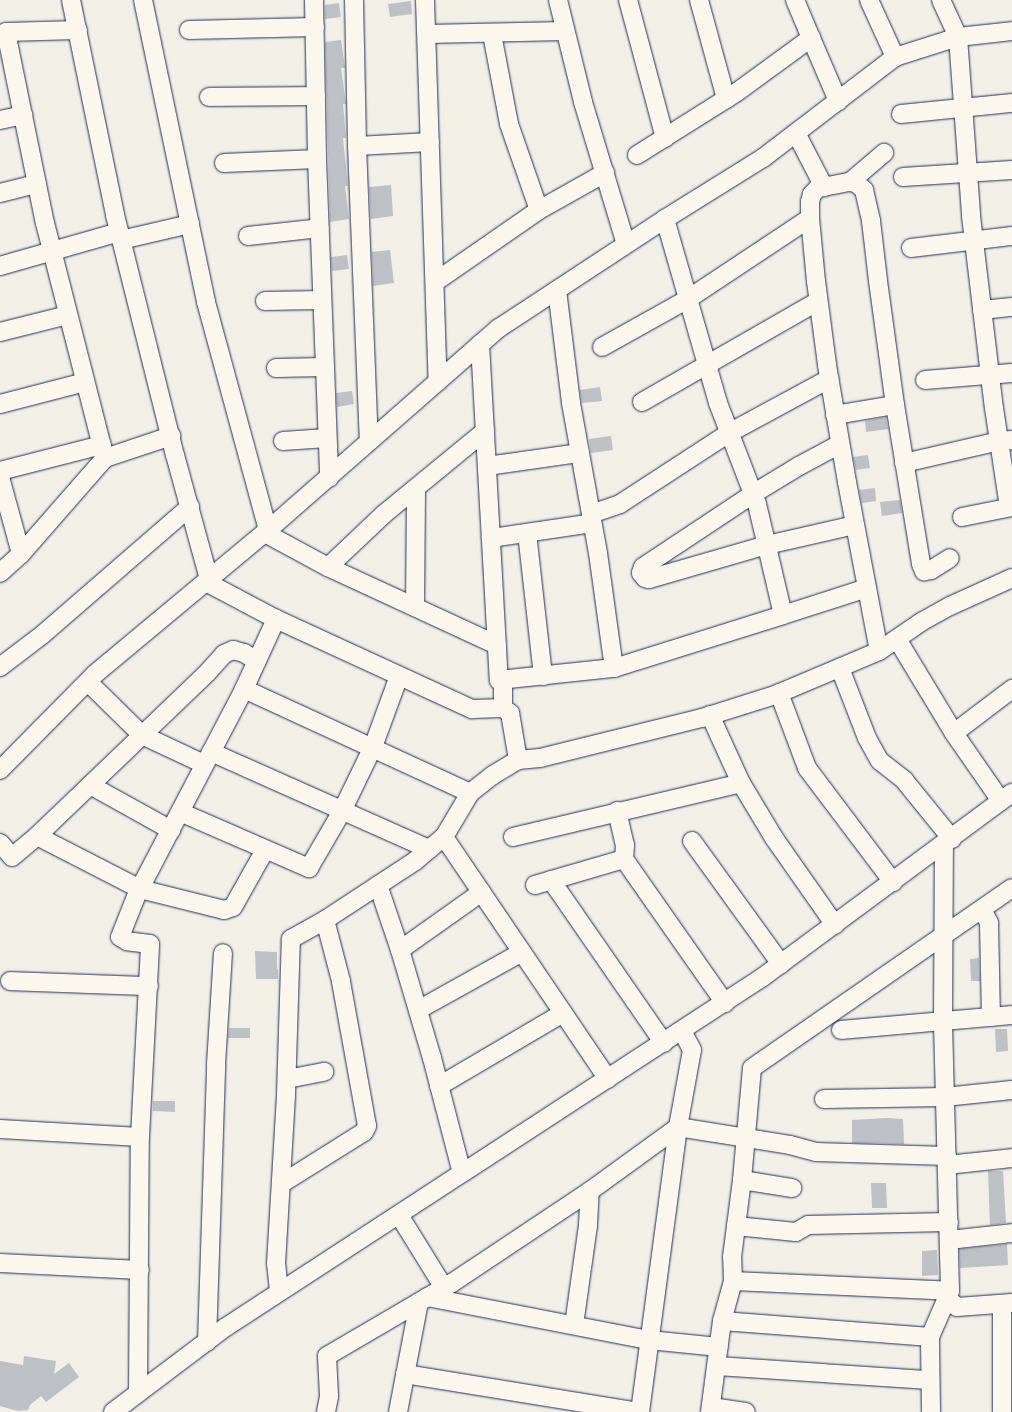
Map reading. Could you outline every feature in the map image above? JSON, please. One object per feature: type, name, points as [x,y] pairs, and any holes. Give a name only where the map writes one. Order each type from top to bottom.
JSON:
[{"type":"street","points":[[72,0],[120,236],[208,580],[276,619],[472,709],[502,708],[510,713],[518,760]]},
{"type":"street","points":[[143,0],[206,302],[266,531],[328,567],[497,645]]},
{"type":"street","points":[[314,0],[317,159],[329,478]]},
{"type":"street","points":[[354,0],[357,146],[369,442]]},
{"type":"street","points":[[425,0],[438,382]]},
{"type":"street","points":[[558,0],[584,102],[626,244]]},
{"type":"street","points":[[628,0],[665,138]]},
{"type":"street","points":[[699,0],[726,99]]},
{"type":"street","points":[[795,0],[838,101]]},
{"type":"street","points":[[869,0],[895,57]]},
{"type":"street","points":[[941,0],[958,37],[974,239],[990,375],[1005,440],[1010,507],[962,517]]},
{"type":"street","points":[[189,30],[314,27]]},
{"type":"street","points":[[78,30],[3,32],[23,115],[52,250],[104,452]]},
{"type":"street","points":[[427,34],[492,34],[565,31]]},
{"type":"street","points":[[0,770],[88,682],[329,478],[499,328],[626,244],[764,158],[895,57],[958,37],[1012,31]]},
{"type":"street","points":[[492,34],[509,124],[539,210]]},
{"type":"street","points":[[637,155],[726,99],[811,38]]},
{"type":"street","points":[[209,97],[316,96]]},
{"type":"street","points":[[901,114],[1012,103]]},
{"type":"street","points":[[0,120],[23,115]]},
{"type":"street","points":[[796,133],[824,187]]},
{"type":"street","points":[[357,146],[430,142]]},
{"type":"street","points":[[850,182],[884,153]]},
{"type":"street","points":[[224,163],[317,159]]},
{"type":"street","points":[[902,177],[1012,170]]},
{"type":"street","points":[[435,282],[539,210],[605,173]]},
{"type":"street","points":[[879,650],[835,416],[818,301],[810,218],[810,202],[812,194],[818,188],[850,182],[856,183],[864,190],[871,221],[894,405],[921,564],[924,571],[931,570],[950,558]]},
{"type":"street","points":[[0,193],[37,184]]},
{"type":"street","points":[[602,347],[688,299],[810,218]]},
{"type":"street","points":[[665,219],[718,403],[753,494],[768,545],[783,615]]},
{"type":"street","points":[[0,266],[52,250],[190,224]]},
{"type":"street","points":[[248,236],[320,228]]},
{"type":"street","points":[[911,248],[974,239],[1012,236]]},
{"type":"street","points":[[557,290],[571,403],[592,519],[614,668]]},
{"type":"street","points":[[265,301],[322,300]]},
{"type":"street","points":[[642,402],[818,301]]},
{"type":"street","points":[[982,310],[1012,307]]},
{"type":"street","points":[[0,332],[68,315]]},
{"type":"street","points":[[480,344],[499,680],[614,668],[867,588]]},
{"type":"street","points":[[276,368],[325,367]]},
{"type":"street","points":[[925,380],[1012,373]]},
{"type":"street","points":[[491,538],[527,533],[592,519],[620,504],[729,432],[829,379]]},
{"type":"street","points":[[0,404],[85,382]]},
{"type":"street","points":[[835,416],[894,405]]},
{"type":"street","points":[[328,567],[384,514],[485,431]]},
{"type":"street","points":[[0,471],[104,452],[170,436]]},
{"type":"street","points":[[283,441],[327,438]]},
{"type":"street","points":[[904,463],[1005,440]]},
{"type":"street","points":[[840,444],[799,466],[753,494],[643,567],[641,573],[645,578],[650,579],[768,545],[855,525]]},
{"type":"street","points":[[0,573],[21,554],[104,452]]},
{"type":"street","points":[[487,466],[580,453]]},
{"type":"street","points":[[0,477],[21,554]]},
{"type":"street","points":[[415,607],[416,488]]},
{"type":"street","points":[[0,667],[42,635],[190,507]]},
{"type":"street","points":[[527,533],[543,676]]},
{"type":"street","points":[[279,1292],[276,1264],[286,1079],[291,939],[326,920],[429,849],[444,837],[470,793],[493,775],[518,760],[540,758],[710,715],[779,693],[879,650],[921,622],[950,606],[1012,578]]},
{"type":"street","points":[[138,1393],[140,1137],[150,944],[127,941],[120,937],[140,889],[244,689],[276,619]]},
{"type":"street","points":[[113,1412],[207,1342],[279,1292],[725,1003],[835,925],[1007,797],[954,733],[897,639]]},
{"type":"street","points":[[0,843],[6,862],[37,836],[224,654],[233,650],[244,653],[256,661]]},
{"type":"street","points":[[840,668],[867,738],[880,761],[904,780],[948,841],[944,935],[943,1022],[949,1231],[949,1295],[930,1337],[931,1412]]},
{"type":"street","points":[[180,812],[309,868],[342,811],[373,747],[399,676]]},
{"type":"street","points":[[502,708],[503,679]]},
{"type":"street","points":[[88,682],[142,735],[207,758],[342,811],[429,849]]},
{"type":"street","points":[[244,689],[373,747],[470,793]]},
{"type":"street","points":[[954,733],[1012,689]]},
{"type":"street","points":[[779,693],[807,768],[893,882]]},
{"type":"street","points":[[710,715],[741,782],[774,838],[835,925]]},
{"type":"street","points":[[513,837],[741,782]]},
{"type":"street","points":[[90,785],[171,830]]},
{"type":"street","points":[[617,811],[625,844],[624,859],[725,1003]]},
{"type":"street","points":[[37,836],[140,889],[218,910],[229,910],[236,902],[266,850]]},
{"type":"street","points":[[444,837],[608,1079]]},
{"type":"street","points":[[692,841],[781,964]]},
{"type":"street","points":[[624,859],[543,882],[664,1043]]},
{"type":"street","points":[[378,885],[418,1010],[462,1173]]},
{"type":"street","points":[[746,1412],[710,1410],[722,1321],[733,1281],[732,1257],[742,1180],[752,1068],[807,1032],[1012,888]]},
{"type":"street","points":[[400,950],[482,892]]},
{"type":"street","points":[[982,909],[989,923],[991,1017]]},
{"type":"street","points":[[281,1184],[364,1132],[367,1126],[341,981],[326,920]]},
{"type":"street","points":[[418,1010],[522,952]]},
{"type":"street","points":[[207,1342],[216,1064],[223,953]]},
{"type":"street","points":[[10,981],[149,986]]},
{"type":"street","points":[[439,1086],[563,1013]]},
{"type":"street","points":[[841,1030],[1012,1015]]},
{"type":"street","points":[[405,1374],[640,1412],[678,1127],[692,1050],[682,1031]]},
{"type":"street","points":[[286,1079],[324,1072]]},
{"type":"street","points":[[824,1099],[945,1097],[1012,1090]]},
{"type":"street","points":[[326,1412],[329,1396],[327,1356],[444,1288],[590,1191],[678,1127],[790,1145],[816,1152],[947,1160],[1012,1158]]},
{"type":"street","points":[[0,1130],[140,1137]]},
{"type":"street","points":[[742,1180],[792,1188]]},
{"type":"street","points":[[574,1325],[588,1225],[590,1191]]},
{"type":"street","points":[[399,1215],[444,1288]]},
{"type":"street","points":[[736,1226],[796,1232],[808,1225],[1012,1233]]},
{"type":"street","points":[[0,1263],[140,1270]]},
{"type":"street","points":[[733,1281],[949,1295],[958,1307],[1007,1304],[1002,1412]]},
{"type":"street","points":[[423,1300],[574,1325],[649,1340],[719,1347]]},
{"type":"street","points":[[398,1412],[405,1374],[423,1300]]},
{"type":"street","points":[[722,1321],[930,1337]]},
{"type":"street","points":[[717,1366],[930,1380]]},
{"type":"building","points":[[411,1],[412,14],[390,17],[388,4]]},
{"type":"building","points":[[339,3],[341,17],[325,19],[325,5]]},
{"type":"building","points":[[341,40],[345,68],[341,68],[346,104],[343,104],[346,138],[343,138],[348,186],[345,186],[349,219],[330,222],[325,42]]},
{"type":"building","points":[[391,185],[393,216],[371,219],[369,187]]},
{"type":"building","points":[[390,250],[394,283],[373,286],[372,252]]},
{"type":"building","points":[[347,255],[349,269],[332,271],[331,257]]},
{"type":"building","points":[[600,387],[602,401],[582,403],[580,390]]},
{"type":"building","points":[[352,391],[354,404],[337,407],[336,393]]},
{"type":"building","points":[[886,417],[888,429],[866,432],[865,421]]},
{"type":"building","points":[[611,436],[613,450],[591,453],[589,439]]},
{"type":"building","points":[[868,455],[870,468],[856,470],[853,457]]},
{"type":"building","points":[[875,488],[876,501],[862,503],[859,490]]},
{"type":"building","points":[[900,500],[902,513],[882,516],[880,502]]},
{"type":"building","points":[[255,951],[277,952],[278,979],[256,979]]},
{"type":"building","points":[[979,958],[980,981],[971,981],[970,959]]},
{"type":"building","points":[[229,1028],[250,1028],[250,1038],[228,1038]]},
{"type":"building","points":[[995,1029],[1007,1029],[1008,1051],[996,1052]]},
{"type":"building","points":[[153,1101],[175,1101],[175,1112],[153,1111]]},
{"type":"building","points":[[886,1118],[903,1119],[904,1144],[852,1143],[852,1120]]},
{"type":"building","points":[[988,1171],[1003,1171],[1006,1223],[990,1225]]},
{"type":"building","points":[[871,1183],[886,1183],[887,1208],[872,1208]]},
{"type":"building","points":[[1007,1244],[1008,1265],[960,1268],[959,1249]]},
{"type":"building","points":[[937,1250],[938,1275],[922,1276],[922,1251]]},
{"type":"building","points":[[24,1356],[56,1361],[54,1374],[69,1363],[79,1377],[46,1402],[41,1396],[30,1405],[28,1410],[18,1411],[0,1406],[0,1361],[23,1365]]}]
